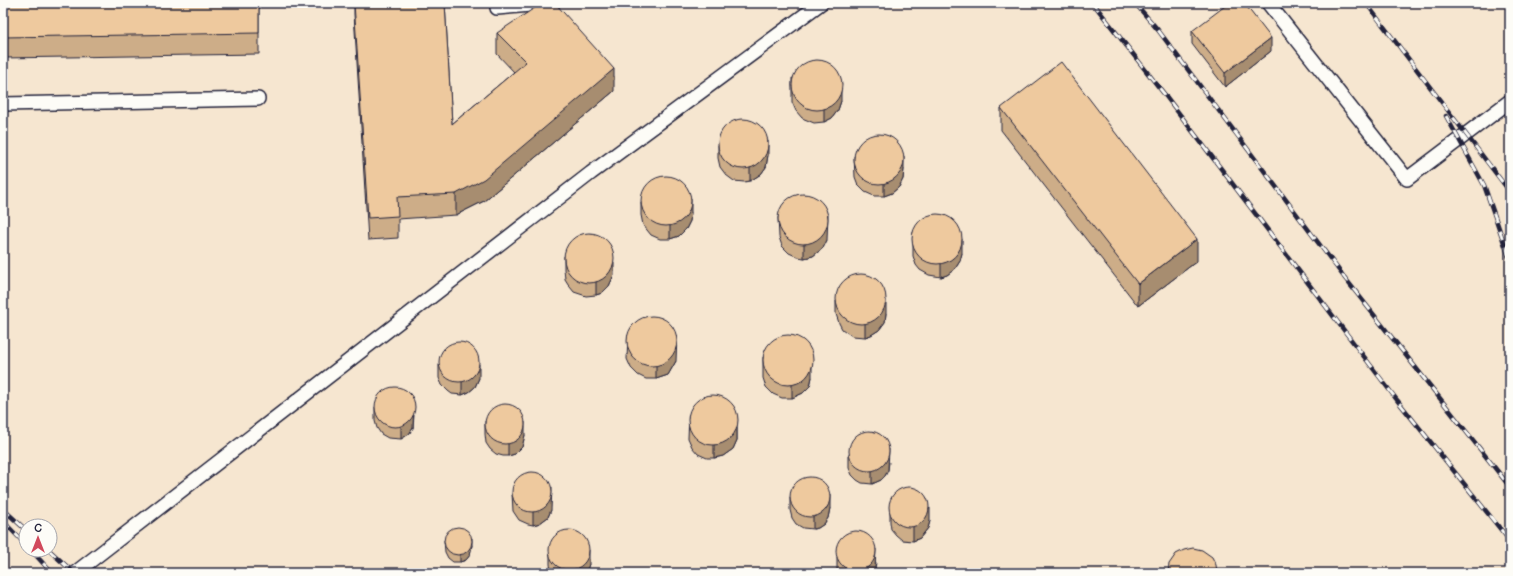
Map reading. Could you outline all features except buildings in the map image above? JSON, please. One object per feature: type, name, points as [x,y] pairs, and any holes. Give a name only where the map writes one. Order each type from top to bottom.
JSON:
[{"type":"lane","points":[[496,8],[553,3]]},
{"type":"lane","points":[[75,573],[591,173],[821,3]]},
{"type":"lane","points":[[1268,3],[1406,179],[1510,101]]},
{"type":"lane","points":[[3,104],[258,99]]},
{"type":"shaded area","points":[[3,3],[1510,3],[1510,573],[3,573]]},
{"type":"railway","points":[[1093,3],[1165,95],[1397,400],[1510,541]]},
{"type":"railway","points":[[1135,3],[1158,30],[1344,277],[1510,487]]},
{"type":"railway","points":[[1366,3],[1510,192]]},
{"type":"railway","points":[[1446,116],[1484,185],[1510,260]]},
{"type":"railway","points":[[3,509],[18,523]]},
{"type":"railway","points":[[3,521],[18,537]]},
{"type":"railway","points":[[38,558],[52,573]]},
{"type":"railway","points":[[58,558],[74,573]]}]
